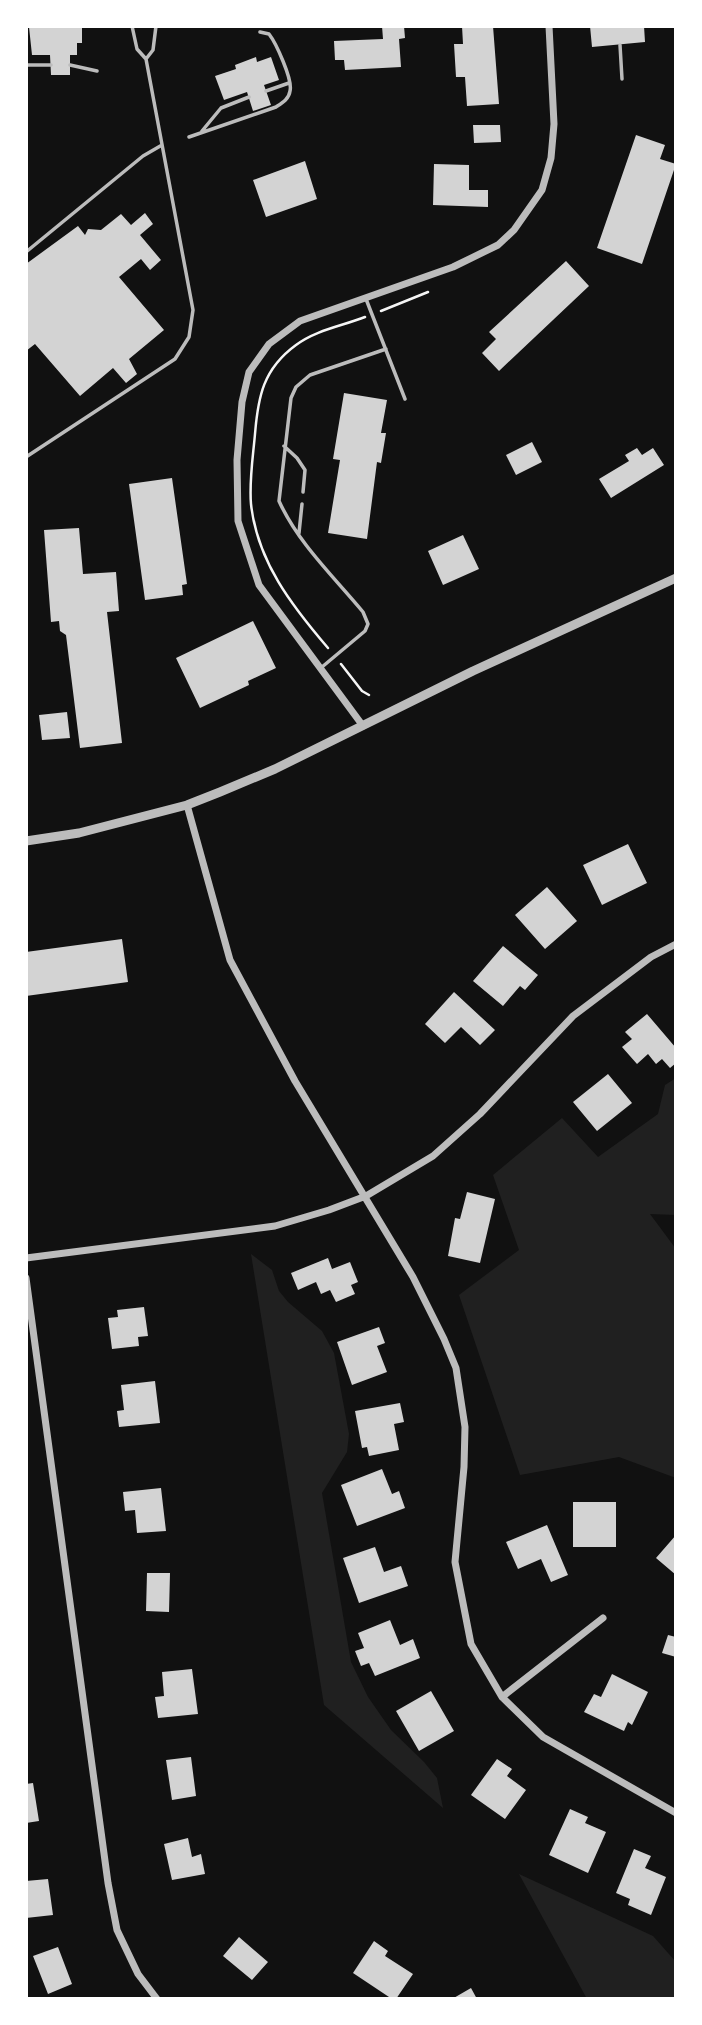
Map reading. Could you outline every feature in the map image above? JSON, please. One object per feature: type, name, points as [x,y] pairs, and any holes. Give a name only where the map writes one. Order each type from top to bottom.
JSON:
[{"type":"street","points":[[363,726],[260,585],[238,521],[237,460],[242,402],[249,372],[269,344],[300,321],[429,276],[498,245],[514,230],[534,205],[548,171],[554,124],[549,26]]},
{"type":"street","points":[[26,841],[79,833],[187,805],[275,769],[473,671],[676,578]]},
{"type":"street","points":[[187,805],[230,960],[295,1081],[413,1277],[456,1368],[465,1427],[455,1562],[471,1644],[502,1697],[543,1737],[676,1813]]},
{"type":"street","points":[[26,1258],[275,1226],[366,1196],[433,1156],[480,1114],[573,1016],[651,957],[676,944]]},
{"type":"street","points":[[26,1278],[108,1883],[117,1930],[138,1974],[157,1999]]},
{"type":"street","points":[[502,1697],[603,1618]]},
{"type":"lane","points":[[26,457],[175,359],[189,337],[193,310],[146,60],[137,49],[132,26]]},
{"type":"lane","points":[[146,60],[153,50],[156,26]]},
{"type":"lane","points":[[189,136],[276,107],[287,98],[290,92],[289,83],[274,40],[268,34],[260,32]]},
{"type":"lane","points":[[620,45],[622,79]]},
{"type":"lane","points":[[26,65],[51,65]]},
{"type":"lane","points":[[70,65],[97,71]]},
{"type":"lane","points":[[266,91],[289,83]]},
{"type":"lane","points":[[201,133],[220,108],[249,97]]},
{"type":"lane","points":[[26,252],[143,156],[162,145]]},
{"type":"lane","points":[[366,299],[405,399]]},
{"type":"lane","points":[[322,667],[365,631],[368,624],[363,611],[299,535],[279,501],[291,398],[303,380],[310,375],[386,349]]},
{"type":"lane","points":[[284,446],[305,470],[303,492]]},
{"type":"lane","points":[[299,535],[302,504]]},
{"type":"path","points":[[385,310],[428,292]]},
{"type":"path","points":[[339,662],[362,691],[369,695]]},
{"type":"shaded area","points":[[676,1078],[676,1215],[650,1214],[676,1249],[676,1478],[619,1457],[520,1475],[459,1295],[519,1250],[493,1175],[562,1118],[598,1157],[658,1114],[665,1085]]},
{"type":"shaded area","points":[[251,1254],[272,1270],[279,1291],[322,1331],[334,1353],[349,1434],[347,1452],[322,1493],[351,1662],[368,1697],[391,1730],[437,1778],[443,1808],[324,1705]]},
{"type":"shaded area","points":[[519,1874],[653,1936],[676,1962],[676,1999],[587,1999]]},
{"type":"building","points":[[82,26],[82,43],[77,43],[77,55],[70,55],[70,75],[51,75],[50,55],[32,55],[29,27]]},
{"type":"building","points":[[382,26],[404,26],[405,38],[399,39],[401,67],[345,70],[344,60],[335,60],[334,41],[383,39]]},
{"type":"building","points":[[462,26],[493,26],[499,104],[467,106],[465,77],[456,77],[454,44],[463,44]]},
{"type":"building","points":[[590,26],[644,26],[645,42],[592,47]]},
{"type":"building","points":[[256,57],[257,62],[271,57],[279,80],[264,85],[271,105],[253,111],[247,92],[224,100],[215,76],[236,69],[235,65]]},
{"type":"building","points":[[473,125],[500,125],[501,142],[474,143]]},
{"type":"building","points":[[636,135],[665,145],[660,159],[676,164],[642,264],[597,248]]},
{"type":"building","points":[[305,161],[317,199],[266,217],[253,180]]},
{"type":"building","points":[[434,164],[469,165],[469,190],[488,190],[488,207],[433,205]]},
{"type":"building","points":[[145,213],[153,224],[140,235],[161,260],[150,270],[141,259],[119,277],[164,330],[129,359],[137,374],[126,383],[113,368],[80,396],[35,344],[26,351],[26,264],[78,226],[85,235],[88,229],[101,230],[121,214],[131,225]]},
{"type":"building","points":[[566,261],[589,286],[499,371],[482,353],[496,339],[489,332]]},
{"type":"building","points":[[344,393],[387,400],[381,433],[386,433],[381,463],[377,462],[367,539],[328,533],[340,460],[333,459]]},
{"type":"building","points":[[532,442],[542,462],[516,475],[506,455]]},
{"type":"building","points":[[637,448],[642,455],[653,448],[664,465],[611,498],[599,479],[629,461],[625,455]]},
{"type":"building","points":[[172,478],[187,584],[182,585],[183,595],[145,600],[129,484]]},
{"type":"building","points":[[79,528],[83,574],[116,572],[119,611],[107,612],[122,743],[80,748],[66,635],[60,631],[59,621],[51,622],[44,530]]},
{"type":"building","points":[[463,535],[479,569],[443,585],[428,551]]},
{"type":"building","points":[[253,621],[276,668],[248,681],[249,685],[200,708],[176,658]]},
{"type":"building","points":[[67,712],[70,738],[42,740],[39,715]]},
{"type":"building","points":[[628,844],[647,883],[602,905],[583,865]]},
{"type":"building","points":[[547,887],[577,921],[545,949],[515,915]]},
{"type":"building","points":[[122,939],[128,982],[26,996],[26,952]]},
{"type":"building","points":[[503,946],[538,975],[525,990],[520,986],[503,1006],[473,981]]},
{"type":"building","points":[[454,992],[495,1030],[480,1045],[461,1027],[445,1043],[425,1024]]},
{"type":"building","points":[[647,1014],[676,1048],[676,1063],[670,1068],[662,1059],[656,1064],[648,1054],[637,1064],[622,1047],[632,1039],[625,1032]]},
{"type":"building","points":[[608,1074],[632,1103],[597,1131],[573,1102]]},
{"type":"building","points":[[467,1192],[495,1199],[480,1263],[448,1256],[455,1218],[460,1219]]},
{"type":"building","points":[[328,1258],[332,1269],[350,1262],[358,1282],[351,1285],[355,1294],[336,1302],[330,1290],[321,1294],[316,1282],[298,1290],[291,1273]]},
{"type":"building","points":[[144,1307],[148,1336],[138,1337],[139,1346],[112,1349],[108,1318],[118,1317],[117,1310]]},
{"type":"building","points":[[379,1327],[385,1343],[377,1346],[387,1372],[352,1385],[337,1342]]},
{"type":"building","points":[[155,1381],[160,1423],[119,1427],[117,1411],[124,1410],[121,1385]]},
{"type":"building","points":[[400,1403],[404,1422],[394,1424],[399,1450],[369,1456],[367,1447],[362,1448],[355,1411]]},
{"type":"building","points":[[382,1469],[392,1494],[399,1491],[405,1508],[357,1526],[341,1485]]},
{"type":"building","points":[[161,1488],[166,1531],[137,1533],[135,1510],[125,1511],[123,1492]]},
{"type":"building","points":[[573,1502],[616,1502],[616,1547],[573,1547]]},
{"type":"building","points":[[547,1525],[568,1575],[551,1582],[541,1559],[518,1569],[506,1542]]},
{"type":"building","points":[[676,1535],[676,1575],[656,1558]]},
{"type":"building","points":[[375,1547],[384,1572],[401,1566],[408,1586],[359,1603],[343,1558]]},
{"type":"building","points":[[147,1573],[170,1573],[169,1612],[146,1611]]},
{"type":"building","points":[[390,1620],[400,1645],[413,1639],[420,1658],[375,1676],[369,1663],[361,1666],[355,1651],[364,1648],[358,1633]]},
{"type":"building","points":[[668,1635],[676,1637],[676,1657],[662,1653]]},
{"type":"building","points":[[192,1669],[198,1714],[158,1718],[155,1697],[164,1696],[162,1672]]},
{"type":"building","points":[[612,1674],[648,1692],[632,1725],[628,1722],[624,1731],[584,1712],[594,1694],[601,1697]]},
{"type":"building","points":[[431,1691],[454,1731],[419,1751],[396,1711]]},
{"type":"building","points":[[191,1757],[196,1796],[172,1800],[166,1760]]},
{"type":"building","points":[[497,1759],[512,1769],[507,1776],[526,1790],[505,1819],[471,1795]]},
{"type":"building","points":[[33,1783],[39,1821],[26,1823],[26,1784]]},
{"type":"building","points":[[570,1809],[588,1817],[585,1823],[606,1832],[588,1873],[549,1855]]},
{"type":"building","points":[[188,1838],[192,1857],[201,1854],[205,1874],[172,1880],[164,1844]]},
{"type":"building","points":[[634,1849],[651,1856],[645,1868],[666,1877],[651,1915],[628,1905],[630,1899],[616,1893]]},
{"type":"building","points":[[48,1879],[53,1915],[26,1918],[26,1881]]},
{"type":"building","points":[[239,1937],[268,1962],[252,1980],[223,1956]]},
{"type":"building","points":[[374,1941],[388,1951],[385,1956],[413,1974],[396,1999],[353,1973]]},
{"type":"building","points":[[58,1947],[72,1984],[48,1994],[33,1956]]},
{"type":"building","points":[[471,1988],[477,1999],[452,1999]]}]
